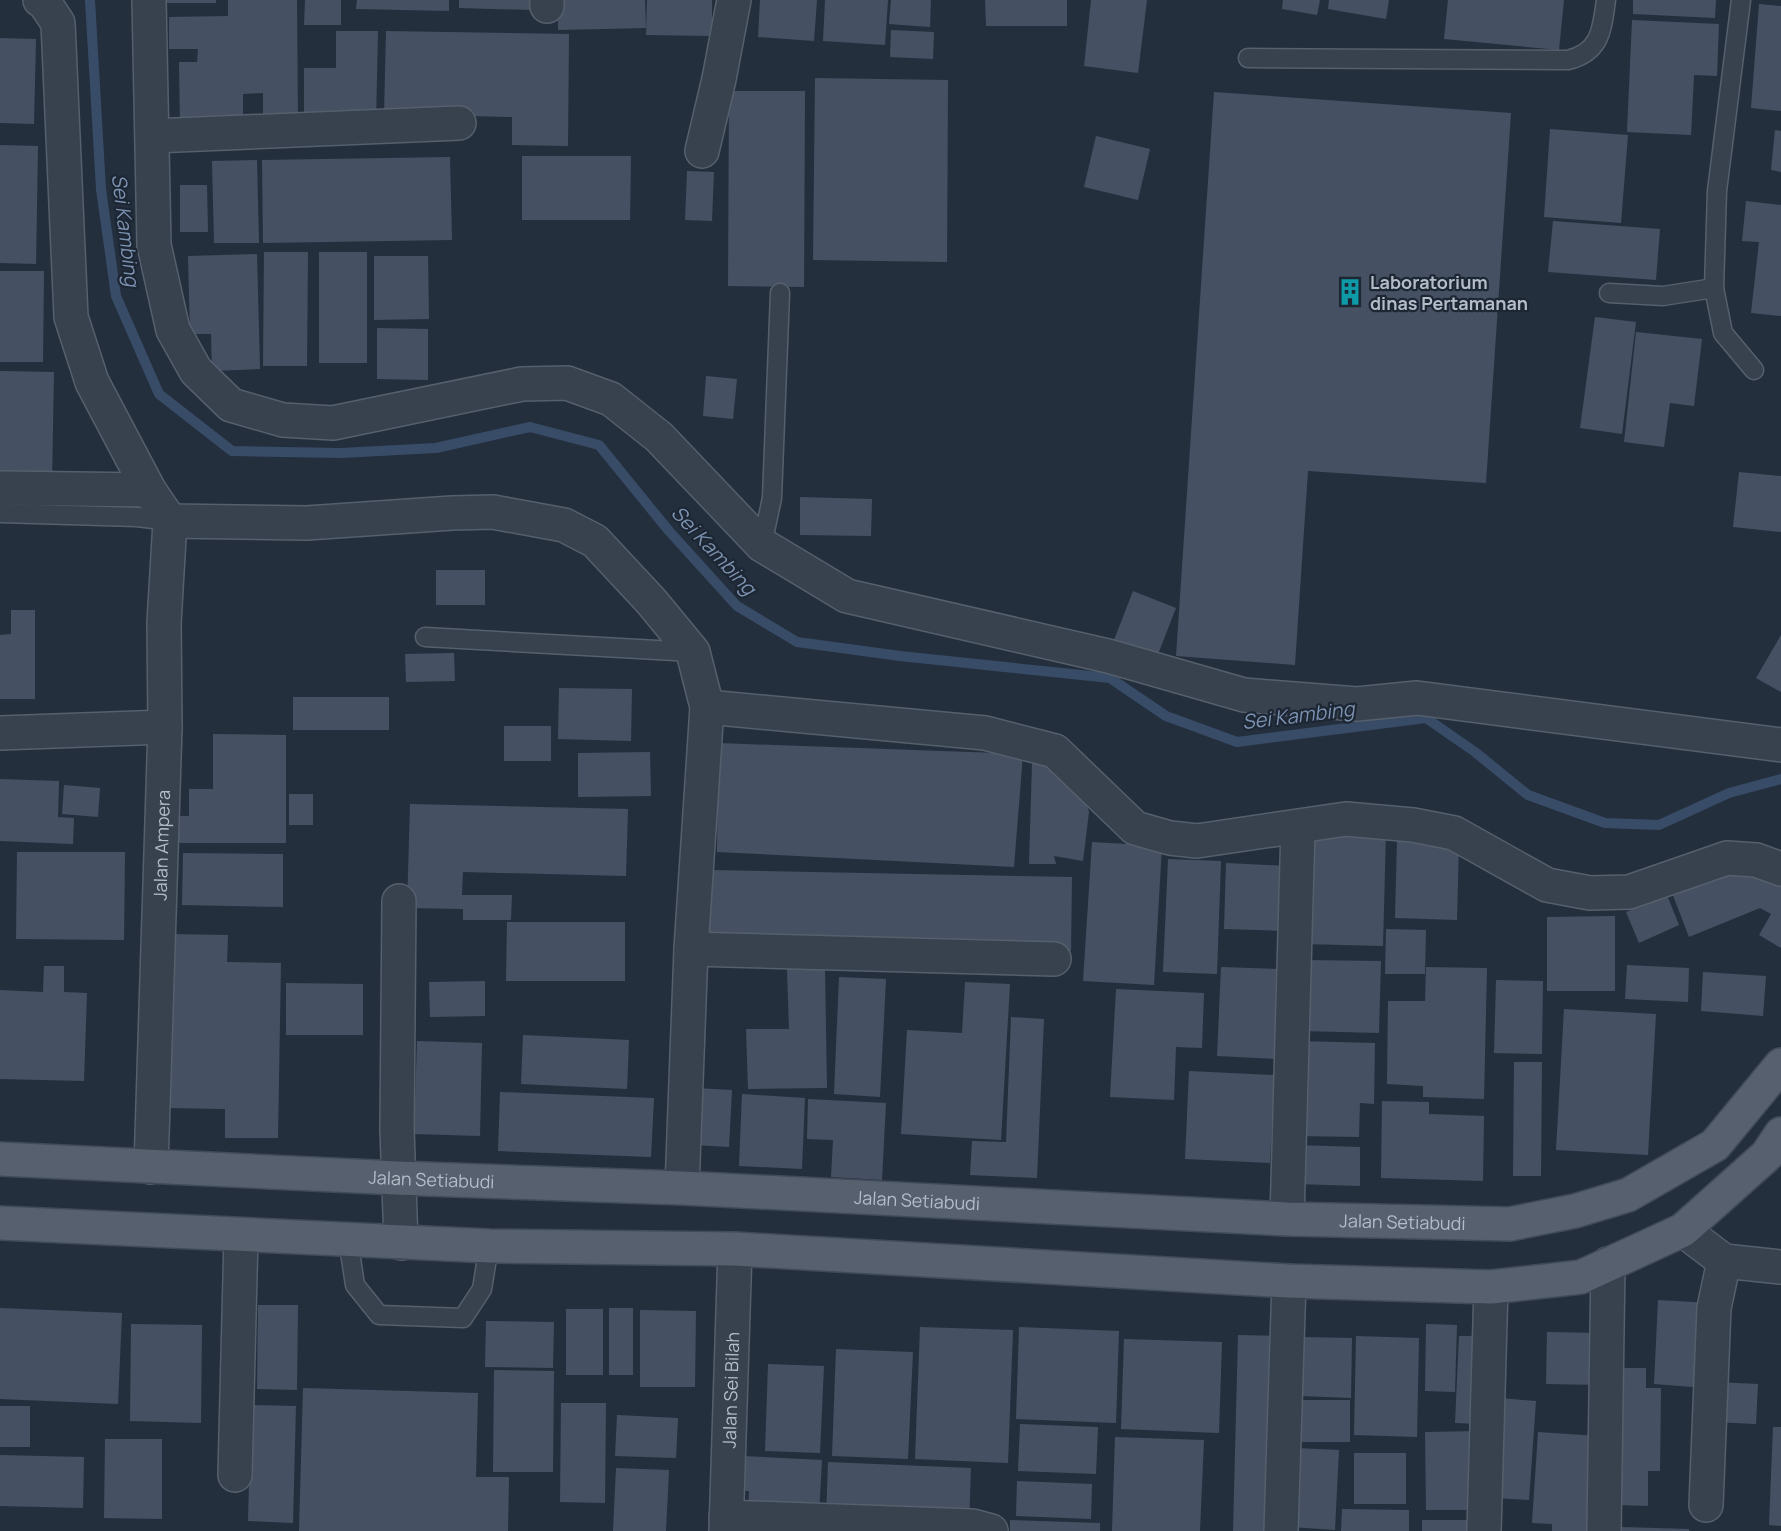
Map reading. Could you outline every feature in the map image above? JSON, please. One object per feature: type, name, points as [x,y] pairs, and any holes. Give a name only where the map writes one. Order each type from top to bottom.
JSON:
[{"type":"main road","name":"Jalan Setiabudi","points":[[0,1159],[397,1178],[682,1188],[1287,1219],[1510,1224],[1575,1211],[1628,1195],[1715,1145],[1781,1065]]},
{"type":"main road","points":[[0,1223],[401,1243],[735,1249],[1289,1281],[1491,1287],[1581,1277],[1683,1230],[1767,1155],[1781,1134]]},
{"type":"street","points":[[40,0],[44,2],[58,23],[71,316],[92,382],[149,490],[170,522],[307,523],[493,512],[564,525],[595,541],[651,601],[693,652],[707,707],[691,949],[682,1188]]},
{"type":"street","points":[[149,0],[154,245],[173,330],[196,371],[231,405],[283,420],[333,423],[522,384],[567,383],[611,399],[660,437],[762,544],[847,596],[1108,656],[1244,695],[1357,704],[1417,698],[1781,744]]},
{"type":"street","points":[[702,151],[734,0]]},
{"type":"street","points":[[153,136],[459,123]]},
{"type":"street","points":[[0,488],[149,490]]},
{"type":"street","name":"Jalan Ampera","points":[[151,1167],[165,727],[164,623],[170,522]]},
{"type":"street","points":[[707,707],[985,733],[1055,751],[1135,828],[1170,838],[1197,841],[1346,819],[1413,825],[1454,833],[1547,885],[1590,893],[1629,892],[1727,858],[1756,860],[1781,869]]},
{"type":"street","points":[[0,733],[165,727]]},
{"type":"street","points":[[1287,1219],[1298,827]]},
{"type":"street","points":[[399,901],[397,1178],[401,1243]]},
{"type":"street","points":[[691,949],[1054,959]]},
{"type":"street","points":[[1683,1230],[1724,1260],[1781,1267]]},
{"type":"street","points":[[235,1475],[241,1236]]},
{"type":"street","name":"Jalan Sei Bilah","points":[[726,1524],[735,1249]]},
{"type":"street","points":[[1706,1505],[1714,1308],[1724,1260]]},
{"type":"street","points":[[1604,1531],[1608,1264]]},
{"type":"street","points":[[1281,1531],[1289,1281]]},
{"type":"street","points":[[1484,1531],[1491,1287]]},
{"type":"street","points":[[726,1524],[972,1526],[991,1531]]},
{"type":"lane","points":[[1248,58],[1568,60],[1579,57],[1597,43],[1602,32],[1606,0]]},
{"type":"lane","points":[[1741,0],[1717,191],[1714,288],[1723,333],[1754,370]]},
{"type":"lane","points":[[1609,293],[1664,296],[1714,288]]},
{"type":"lane","points":[[762,544],[772,498],[780,293]]},
{"type":"lane","points":[[0,513],[137,517],[170,522]]},
{"type":"lane","points":[[425,637],[693,652]]},
{"type":"lane","points":[[348,1239],[355,1285],[379,1315],[463,1318],[482,1289],[489,1246]]},
{"type":"building","points":[[159,0],[216,0],[216,3],[159,3]]},
{"type":"building","points":[[228,0],[297,0],[298,122],[263,123],[263,93],[243,94],[243,125],[180,126],[179,62],[197,62],[198,49],[169,49],[169,17],[228,16]]},
{"type":"building","points":[[305,0],[341,0],[341,25],[304,25]]},
{"type":"building","points":[[357,0],[449,0],[449,11],[356,9]]},
{"type":"building","points":[[459,0],[532,0],[532,10],[459,8]]},
{"type":"building","points":[[558,0],[645,0],[646,28],[558,30]]},
{"type":"building","points":[[647,0],[712,0],[712,36],[646,35]]},
{"type":"building","points":[[760,0],[817,0],[814,41],[758,37]]},
{"type":"building","points":[[825,0],[888,0],[885,45],[823,41]]},
{"type":"building","points":[[891,0],[931,0],[930,27],[889,24]]},
{"type":"building","points":[[985,0],[1067,0],[1067,26],[986,26]]},
{"type":"building","points":[[1091,0],[1147,0],[1138,73],[1084,66]]},
{"type":"building","points":[[1283,0],[1320,0],[1317,15],[1282,9]]},
{"type":"building","points":[[1329,0],[1389,0],[1386,19],[1328,9]]},
{"type":"building","points":[[1448,0],[1564,0],[1559,50],[1444,39]]},
{"type":"building","points":[[1633,0],[1716,0],[1715,18],[1633,14]]},
{"type":"building","points":[[1759,4],[1781,6],[1781,111],[1751,108]]},
{"type":"building","points":[[1632,20],[1719,24],[1717,76],[1694,75],[1691,135],[1627,132]]},
{"type":"building","points":[[891,30],[934,32],[933,59],[890,57]]},
{"type":"building","points":[[336,31],[378,31],[376,123],[304,122],[304,68],[336,68]]},
{"type":"building","points":[[386,31],[569,34],[568,146],[512,145],[512,117],[384,114]]},
{"type":"building","points":[[0,38],[36,39],[34,124],[0,123]]},
{"type":"building","points":[[815,78],[948,80],[947,262],[813,260]]},
{"type":"building","points":[[729,91],[805,91],[804,287],[728,286]]},
{"type":"building","name":"Laboratorium dinas Pertamanan","points":[[1214,92],[1511,113],[1486,483],[1308,471],[1295,665],[1176,656]]},
{"type":"building","points":[[1550,129],[1628,135],[1621,223],[1544,217]]},
{"type":"building","points":[[1775,130],[1781,131],[1781,172],[1771,170]]},
{"type":"building","points":[[1096,136],[1150,149],[1138,200],[1084,187]]},
{"type":"building","points":[[0,145],[38,146],[36,264],[0,263]]},
{"type":"building","points":[[522,156],[631,156],[630,220],[522,220]]},
{"type":"building","points":[[450,157],[452,240],[263,243],[262,160]]},
{"type":"building","points":[[257,160],[259,243],[214,243],[212,161]]},
{"type":"building","points":[[687,171],[714,172],[712,221],[685,220]]},
{"type":"building","points":[[180,185],[207,185],[208,232],[180,232]]},
{"type":"building","points":[[1746,201],[1781,205],[1781,316],[1751,313],[1759,242],[1742,241]]},
{"type":"building","points":[[1553,221],[1660,229],[1656,280],[1548,272]]},
{"type":"building","points":[[264,252],[308,252],[307,366],[263,366]]},
{"type":"building","points":[[319,252],[367,252],[367,363],[319,363]]},
{"type":"building","points":[[257,254],[260,369],[212,371],[211,334],[190,334],[188,256]]},
{"type":"building","points":[[374,256],[428,256],[429,319],[374,320]]},
{"type":"building","points":[[0,271],[44,271],[43,362],[0,362]]},
{"type":"building","points":[[1595,317],[1636,322],[1622,434],[1580,428]]},
{"type":"building","points":[[377,328],[428,329],[428,380],[377,379]]},
{"type":"building","points":[[1636,332],[1702,339],[1694,406],[1670,403],[1664,447],[1624,442]]},
{"type":"building","points":[[0,371],[54,372],[52,482],[0,482]]},
{"type":"building","points":[[706,376],[737,379],[733,419],[703,416]]},
{"type":"building","points":[[1739,472],[1781,476],[1781,532],[1733,527]]},
{"type":"building","points":[[800,497],[872,499],[871,536],[800,535]]},
{"type":"building","points":[[436,570],[485,570],[485,605],[436,605]]},
{"type":"building","points":[[1133,591],[1176,608],[1157,657],[1114,640]]},
{"type":"building","points":[[11,610],[35,610],[35,699],[0,699],[0,635],[11,634]]},
{"type":"building","points":[[1781,635],[1781,692],[1756,678]]},
{"type":"building","points":[[454,653],[455,681],[406,682],[405,654]]},
{"type":"building","points":[[559,688],[632,689],[631,741],[558,739]]},
{"type":"building","points":[[293,697],[389,697],[389,730],[293,730]]},
{"type":"building","points":[[504,726],[551,726],[551,761],[504,761]]},
{"type":"building","points":[[213,734],[286,735],[286,843],[168,843],[168,816],[189,816],[189,789],[213,789]]},
{"type":"building","points":[[718,743],[1023,754],[1014,867],[717,852]]},
{"type":"building","points":[[650,752],[651,796],[578,797],[578,753]]},
{"type":"building","points":[[1032,763],[1063,771],[1085,798],[1089,812],[1083,861],[1054,856],[1056,864],[1029,864]]},
{"type":"building","points":[[0,779],[59,781],[58,817],[74,818],[73,844],[0,841]]},
{"type":"building","points":[[64,785],[100,788],[98,817],[62,814]]},
{"type":"building","points":[[289,794],[313,794],[313,825],[289,825]]},
{"type":"building","points":[[410,804],[628,809],[626,876],[463,872],[462,895],[512,895],[511,920],[463,920],[463,909],[407,908]]},
{"type":"building","points":[[1306,830],[1386,831],[1383,946],[1304,944]]},
{"type":"building","points":[[1397,840],[1459,842],[1457,920],[1395,918]]},
{"type":"building","points":[[1092,842],[1162,846],[1154,985],[1083,981]]},
{"type":"building","points":[[17,852],[125,852],[124,940],[16,939]]},
{"type":"building","points":[[183,853],[283,854],[283,907],[182,905]]},
{"type":"building","points":[[1168,859],[1221,861],[1217,974],[1163,972]]},
{"type":"building","points":[[1752,860],[1781,877],[1781,948],[1759,935],[1771,914],[1760,908],[1689,937],[1672,893]]},
{"type":"building","points":[[1226,863],[1289,866],[1287,931],[1224,929]]},
{"type":"building","points":[[710,870],[1072,877],[1071,951],[709,937]]},
{"type":"building","points":[[1667,895],[1679,925],[1639,943],[1626,912]]},
{"type":"building","points":[[1615,916],[1615,991],[1547,991],[1547,917]]},
{"type":"building","points":[[507,922],[625,922],[625,981],[506,981]]},
{"type":"building","points":[[1386,929],[1426,930],[1425,974],[1385,974]]},
{"type":"building","points":[[169,934],[228,935],[227,962],[281,963],[278,1138],[225,1138],[225,1109],[166,1108]]},
{"type":"building","points":[[1304,960],[1381,961],[1379,1033],[1302,1031]]},
{"type":"building","points":[[1627,965],[1689,968],[1688,1002],[1625,999]]},
{"type":"building","points":[[44,966],[64,966],[64,992],[87,993],[84,1081],[0,1079],[0,990],[43,992]]},
{"type":"building","points":[[1221,967],[1279,969],[1275,1059],[1217,1056]]},
{"type":"building","points":[[1426,967],[1487,968],[1484,1099],[1423,1097],[1423,1086],[1387,1084],[1388,1001],[1425,1001]]},
{"type":"building","points":[[787,969],[825,969],[827,1088],[748,1089],[746,1029],[789,1029]]},
{"type":"building","points":[[1703,972],[1766,976],[1763,1016],[1701,1011]]},
{"type":"building","points":[[839,977],[886,979],[880,1097],[834,1094]]},
{"type":"building","points":[[1496,980],[1543,981],[1542,1054],[1494,1053]]},
{"type":"building","points":[[485,981],[485,1016],[430,1017],[429,982]]},
{"type":"building","points":[[965,982],[1010,984],[1001,1140],[901,1134],[907,1030],[962,1033]]},
{"type":"building","points":[[286,983],[363,984],[363,1035],[286,1035]]},
{"type":"building","points":[[1116,989],[1204,993],[1202,1048],[1176,1047],[1174,1100],[1110,1097]]},
{"type":"building","points":[[1564,1009],[1656,1014],[1648,1155],[1556,1150]]},
{"type":"building","points":[[1011,1017],[1044,1019],[1037,1178],[970,1175],[972,1141],[1006,1142]]},
{"type":"building","points":[[523,1035],[629,1040],[627,1089],[521,1084]]},
{"type":"building","points":[[417,1041],[482,1043],[480,1136],[414,1134]]},
{"type":"building","points":[[1298,1041],[1375,1043],[1374,1104],[1360,1103],[1359,1137],[1296,1136]]},
{"type":"building","points":[[1514,1062],[1542,1062],[1541,1176],[1513,1176]]},
{"type":"building","points":[[1189,1071],[1274,1075],[1270,1163],[1185,1159]]},
{"type":"building","points":[[696,1088],[732,1090],[729,1147],[693,1145]]},
{"type":"building","points":[[500,1092],[654,1098],[651,1157],[498,1151]]},
{"type":"building","points":[[742,1094],[805,1098],[802,1169],[739,1166]]},
{"type":"building","points":[[808,1099],[886,1103],[882,1180],[831,1177],[833,1140],[807,1139]]},
{"type":"building","points":[[1382,1101],[1429,1102],[1429,1114],[1484,1116],[1483,1181],[1381,1178]]},
{"type":"building","points":[[1297,1145],[1360,1147],[1360,1186],[1296,1184]]},
{"type":"building","points":[[1658,1300],[1710,1303],[1705,1388],[1654,1384]]},
{"type":"building","points":[[258,1305],[298,1305],[297,1390],[257,1389]]},
{"type":"building","points":[[0,1308],[122,1313],[118,1404],[0,1399]]},
{"type":"building","points":[[609,1308],[633,1308],[633,1375],[609,1375]]},
{"type":"building","points":[[566,1309],[603,1309],[603,1375],[566,1375]]},
{"type":"building","points":[[640,1310],[696,1311],[695,1387],[640,1387]]},
{"type":"building","points":[[486,1321],[554,1322],[553,1368],[485,1367]]},
{"type":"building","points":[[131,1324],[202,1325],[201,1423],[130,1421]]},
{"type":"building","points":[[1426,1324],[1457,1325],[1455,1392],[1425,1391]]},
{"type":"building","points":[[920,1327],[1013,1330],[1008,1463],[915,1459]]},
{"type":"building","points":[[1019,1327],[1119,1331],[1116,1423],[1016,1419]]},
{"type":"building","points":[[1547,1332],[1600,1333],[1599,1385],[1546,1384]]},
{"type":"building","points":[[1238,1335],[1278,1336],[1273,1531],[1233,1531]]},
{"type":"building","points":[[1356,1336],[1419,1338],[1417,1437],[1354,1435]]},
{"type":"building","points":[[1459,1336],[1486,1336],[1482,1424],[1455,1423]]},
{"type":"building","points":[[1303,1337],[1352,1338],[1351,1398],[1301,1396]]},
{"type":"building","points":[[1124,1339],[1222,1342],[1219,1433],[1121,1429]]},
{"type":"building","points":[[836,1349],[913,1352],[908,1459],[832,1456]]},
{"type":"building","points":[[768,1364],[824,1366],[820,1453],[765,1451]]},
{"type":"building","points":[[1609,1368],[1646,1368],[1646,1388],[1661,1388],[1660,1471],[1648,1471],[1648,1506],[1619,1505]]},
{"type":"building","points":[[494,1370],[554,1371],[553,1472],[493,1472]]},
{"type":"building","points":[[1714,1382],[1758,1384],[1756,1424],[1713,1422]]},
{"type":"building","points":[[303,1388],[478,1393],[476,1477],[509,1477],[508,1531],[299,1531]]},
{"type":"building","points":[[1500,1398],[1536,1401],[1529,1500],[1494,1498]]},
{"type":"building","points":[[1295,1400],[1350,1400],[1350,1442],[1295,1442]]},
{"type":"building","points":[[561,1403],[606,1403],[605,1503],[560,1502]]},
{"type":"building","points":[[251,1405],[296,1406],[293,1523],[248,1521]]},
{"type":"building","points":[[0,1406],[30,1406],[30,1447],[0,1447]]},
{"type":"building","points":[[617,1415],[678,1418],[676,1458],[615,1456]]},
{"type":"building","points":[[1020,1424],[1098,1427],[1096,1474],[1018,1471]]},
{"type":"building","points":[[1773,1427],[1781,1427],[1781,1526],[1769,1525]]},
{"type":"building","points":[[1479,1431],[1480,1510],[1426,1510],[1425,1432]]},
{"type":"building","points":[[1538,1432],[1598,1436],[1591,1531],[1552,1531],[1552,1524],[1532,1523]]},
{"type":"building","points":[[1115,1437],[1204,1440],[1200,1531],[1112,1531]]},
{"type":"building","points":[[105,1439],[162,1439],[162,1519],[104,1518]]},
{"type":"building","points":[[1295,1448],[1339,1450],[1335,1530],[1291,1527]]},
{"type":"building","points":[[1354,1453],[1406,1453],[1406,1504],[1354,1504]]},
{"type":"building","points":[[0,1455],[84,1457],[83,1508],[0,1506]]},
{"type":"building","points":[[743,1456],[822,1460],[819,1515],[748,1513],[749,1491],[742,1491]]},
{"type":"building","points":[[828,1462],[971,1468],[969,1524],[826,1518]]},
{"type":"building","points":[[616,1468],[669,1470],[666,1531],[613,1531]]},
{"type":"building","points":[[1017,1481],[1092,1484],[1091,1519],[1016,1516]]},
{"type":"building","points":[[1342,1509],[1409,1510],[1409,1531],[1341,1531]]},
{"type":"building","points":[[1010,1520],[1100,1523],[1100,1531],[1010,1531]]},
{"type":"building","points":[[1422,1520],[1481,1520],[1481,1531],[1422,1531]]},
{"type":"building","points":[[1622,1527],[1689,1529],[1689,1531],[1621,1531]]},
{"type":"waterway","name":"Sei Kambing","points":[[90,0],[101,189],[116,296],[159,394],[232,451],[341,453],[436,448],[530,427],[599,445],[669,531],[737,606],[797,642],[900,656],[1110,678],[1166,716],[1237,742],[1426,718],[1475,752],[1528,795],[1605,823],[1659,825],[1729,793],[1781,779]]},
{"type":"place","name":"Laboratorium dinas Pertamanan","points":[[1350,292]]}]
